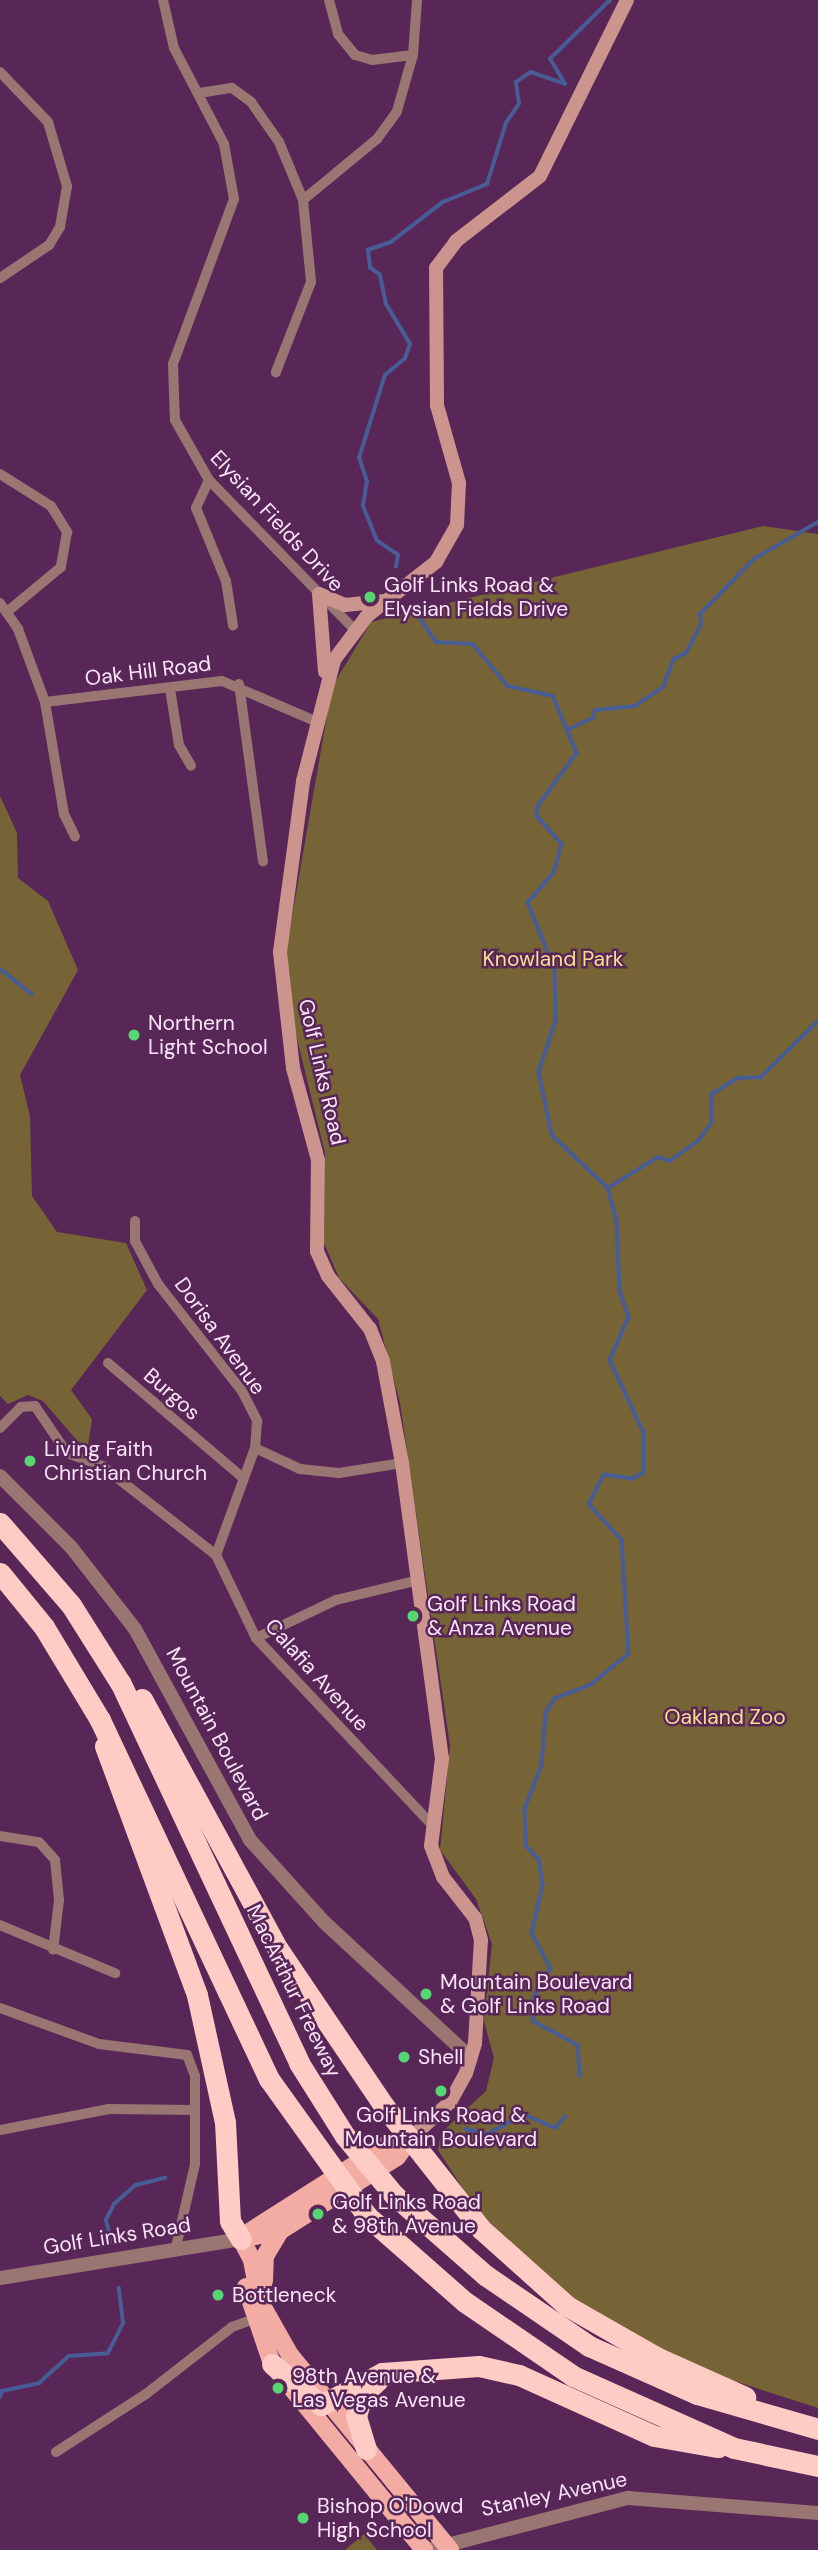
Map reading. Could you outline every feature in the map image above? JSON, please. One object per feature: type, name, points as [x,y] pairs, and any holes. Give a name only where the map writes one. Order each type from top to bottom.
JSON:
[{"type":"highway","name":"MacArthur Freeway","points":[[0,1523],[71,1605],[143,1726],[280,2027],[345,2136],[394,2195],[485,2275],[589,2346],[660,2380],[784,2422],[818,2429]]},
{"type":"highway","points":[[0,1573],[44,1627],[100,1720],[249,2041],[314,2150],[367,2216],[433,2277],[537,2354],[610,2396],[734,2448]]},
{"type":"highway","points":[[71,1605],[159,1724],[262,1924],[411,2138],[481,2229],[535,2284],[656,2357],[784,2422]]},
{"type":"highway","points":[[100,1720],[110,1771],[197,1996],[225,2122],[230,2221],[241,2239]]},
{"type":"highway","points":[[272,2364],[313,2404],[329,2403],[396,2372]]},
{"type":"highway","points":[[366,2449],[358,2404],[374,2381],[396,2372],[479,2366],[519,2375],[680,2445],[734,2448],[818,2466]]},
{"type":"main road","name":"Golf Links Road","points":[[241,2239],[280,2231],[397,2157],[411,2138],[450,2102],[471,2058],[480,1929],[435,1864],[434,1828],[442,1759],[402,1463],[383,1361],[370,1329],[328,1276],[317,1251],[318,1160],[282,996],[285,907],[315,721],[325,683],[354,629],[436,562],[460,514],[459,483],[438,405],[436,268],[456,241],[540,176],[627,0]]},
{"type":"main road","points":[[325,683],[319,594],[352,606],[386,601]]},
{"type":"main road","name":"Golf Links Road","points":[[241,2239],[386,2146],[411,2138]]},
{"type":"main road","points":[[280,2231],[264,2262],[272,2315],[290,2355],[366,2449],[437,2548]]},
{"type":"main road","points":[[241,2239],[254,2264],[260,2302],[272,2315]]},
{"type":"main road","points":[[241,2239],[252,2319],[272,2364],[437,2548]]},
{"type":"street","name":"Elysian Fields Drive","points":[[163,0],[174,48],[224,144],[234,199],[176,353],[170,389],[180,435],[209,480],[354,629]]},
{"type":"street","points":[[329,0],[338,34],[355,55],[372,60],[413,55]]},
{"type":"street","points":[[303,200],[387,128],[413,55],[417,0]]},
{"type":"street","points":[[0,72],[48,122],[67,186],[63,217],[49,245],[0,278]]},
{"type":"street","points":[[198,93],[232,88],[251,102],[279,142],[303,200],[311,282],[276,372]]},
{"type":"street","points":[[0,474],[51,506],[67,532],[61,567],[4,607],[44,702],[65,814],[75,837]]},
{"type":"street","points":[[209,480],[196,508],[226,581],[233,625]]},
{"type":"street","points":[[239,684],[263,861]]},
{"type":"street","name":"Oak Hill Road","points":[[44,702],[239,684],[315,721]]},
{"type":"street","points":[[170,689],[179,745],[191,766]]},
{"type":"street","name":"Dorisa Avenue","points":[[135,1221],[135,1241],[158,1284],[242,1391],[257,1421],[256,1448],[216,1555]]},
{"type":"street","name":"Burgos","points":[[108,1363],[243,1478]]},
{"type":"street","name":"Calafia Avenue","points":[[0,1427],[21,1407],[35,1406],[67,1453],[102,1466],[216,1555],[256,1638],[434,1828]]},
{"type":"street","points":[[256,1448],[300,1469],[326,1471],[402,1463]]},
{"type":"street","name":"Mountain Boulevard","points":[[0,1476],[71,1547],[135,1629],[260,1853],[324,1922],[471,2058]]},
{"type":"street","points":[[256,1638],[336,1600],[419,1580]]},
{"type":"street","points":[[0,1836],[38,1842],[55,1860],[59,1899],[53,1950]]},
{"type":"street","points":[[0,1924],[53,1950],[115,1973]]},
{"type":"street","points":[[0,2008],[76,2038],[187,2055],[195,2076],[194,2186],[175,2250]]},
{"type":"street","points":[[0,2130],[109,2109],[195,2110]]},
{"type":"street","name":"Golf Links Road","points":[[0,2278],[241,2239]]},
{"type":"street","points":[[56,2452],[252,2319],[272,2315]]},
{"type":"street","name":"Stanley Avenue","points":[[437,2548],[628,2498],[818,2513]]},
{"type":"green space","name":"Knowland Park","points":[[763,526],[818,534],[818,2408],[694,2368],[550,2285],[474,2206],[438,2150],[441,2133],[486,2091],[494,2058],[484,2021],[492,1944],[476,1899],[440,1850],[450,1746],[400,1403],[378,1319],[339,1278],[324,1243],[325,1153],[292,1018],[286,951],[332,687],[371,622]]},
{"type":"green space","points":[[0,796],[17,833],[18,878],[48,901],[78,970],[20,1075],[30,1116],[32,1196],[57,1232],[126,1243],[147,1290],[71,1390],[92,1419],[87,1452],[43,1401],[28,1395],[8,1404],[0,1396]]},
{"type":"green space","points":[[364,2534],[377,2550],[345,2550]]},
{"type":"waterway","points":[[396,567],[398,555],[377,541],[363,506],[367,482],[359,458],[385,375],[405,358],[410,344],[386,304],[380,275],[370,268],[368,250],[391,242],[443,202],[487,184],[506,123],[519,104],[516,82],[531,72],[565,84],[550,59],[610,0]]},
{"type":"waterway","points":[[569,729],[593,718],[595,710],[635,706],[663,687],[674,659],[686,653],[701,625],[700,614],[754,559],[818,522]]},
{"type":"waterway","points":[[414,609],[436,642],[473,644],[508,686],[553,696],[577,753],[537,808],[537,816],[562,844],[554,873],[528,903],[555,969],[556,1021],[539,1072],[552,1135],[608,1188],[617,1222],[620,1291],[629,1317],[610,1360],[644,1433],[644,1473],[633,1479],[604,1475],[589,1504],[622,1540],[629,1654],[591,1685],[555,1699],[546,1713],[542,1765],[525,1809],[526,1846],[539,1859],[543,1885],[532,1933],[551,1968],[534,1997],[533,2021],[578,2045],[580,2076]]},
{"type":"waterway","points":[[0,969],[32,994]]},
{"type":"waterway","points":[[608,1188],[658,1157],[670,1161],[699,1140],[711,1123],[712,1094],[738,1078],[761,1077],[818,1021]]},
{"type":"waterway","points":[[466,2129],[488,2134],[524,2114],[555,2128],[565,2117]]},
{"type":"waterway","points":[[112,2243],[106,2220],[114,2204],[136,2185],[165,2178]]},
{"type":"waterway","points":[[0,2397],[2,2391],[39,2383],[69,2356],[108,2353],[123,2323],[119,2288]]},
{"type":"place","name":"Golf Links Road & Elysian Fields Drive","points":[[370,597]]},
{"type":"place","name":"Northern Light School","points":[[134,1035]]},
{"type":"place","name":"Living Faith Christian Church","points":[[30,1461]]},
{"type":"place","name":"Golf Links Road & Anza Avenue","points":[[413,1616]]},
{"type":"place","name":"Mountain Boulevard & Golf Links Road","points":[[426,1994]]},
{"type":"place","name":"Shell","points":[[404,2057]]},
{"type":"place","name":"Golf Links Road & Mountain Boulevard","points":[[441,2091]]},
{"type":"place","name":"Golf Links Road & 98th Avenue","points":[[318,2214]]},
{"type":"place","name":"Bottleneck","points":[[218,2295]]},
{"type":"place","name":"98th Avenue & Las Vegas Avenue","points":[[278,2388]]},
{"type":"place","name":"Bishop O'Dowd High School","points":[[303,2518]]},
{"type":"park label","name":"Oakland Zoo","points":[[725,1717]]}]
